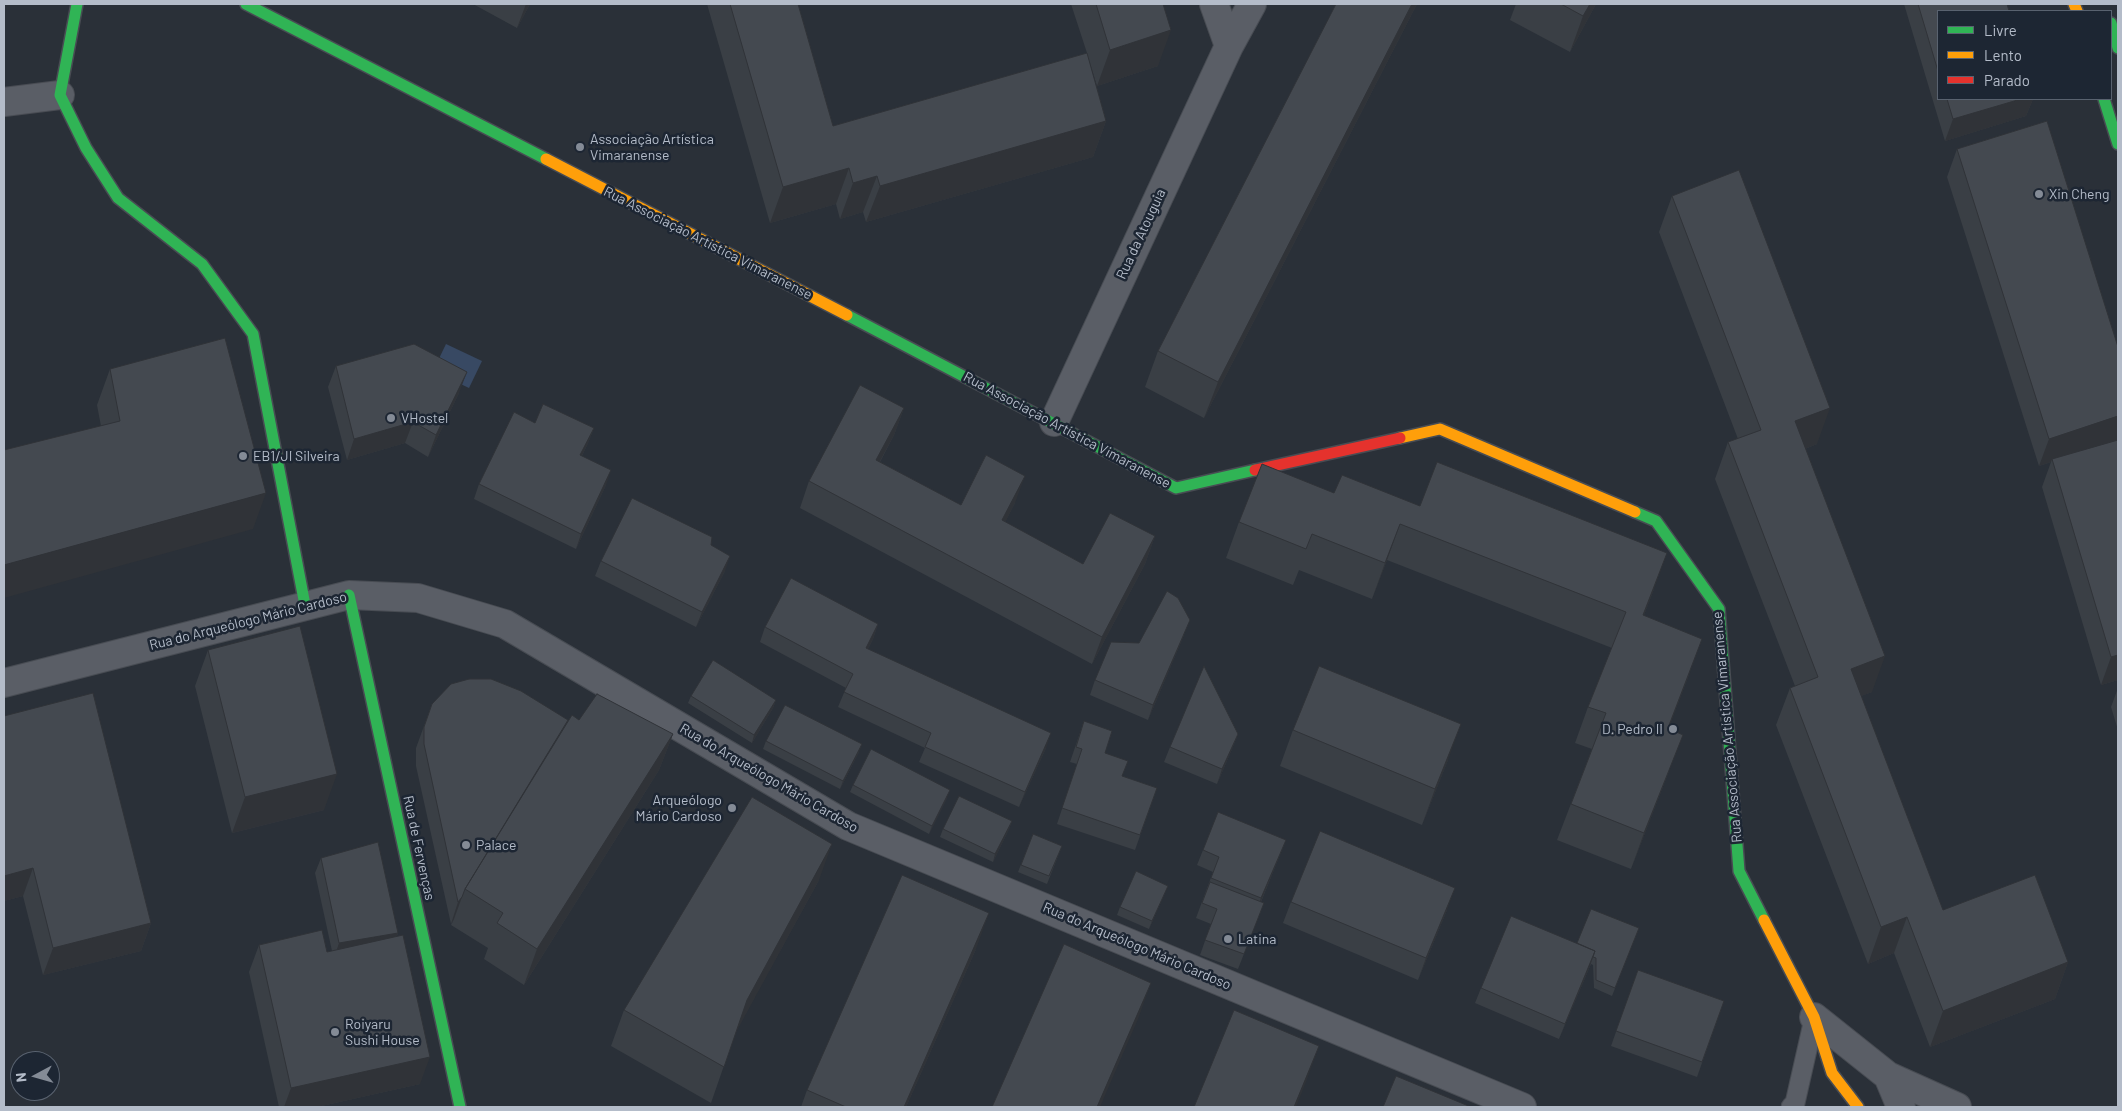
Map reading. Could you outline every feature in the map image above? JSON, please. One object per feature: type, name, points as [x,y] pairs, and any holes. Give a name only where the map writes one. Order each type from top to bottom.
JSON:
[{"type":"street","points":[[77,4],[60,95],[86,148],[118,198],[202,264],[253,334],[305,605]]},
{"type":"street","name":"Rua Associação Artística Vimaranense","points":[[246,4],[1054,422],[1176,488],[1440,429],[1656,521],[1720,608],[1739,871],[1814,1017],[1832,1073],[1858,1107]]},
{"type":"street","points":[[1214,4],[1229,46]]},
{"type":"street","name":"Rua da Atouguia","points":[[1054,422],[1229,46],[1252,4]]},
{"type":"street","points":[[2112,27],[2118,48]]},
{"type":"street","points":[[4,102],[60,95]]},
{"type":"street","points":[[2104,100],[2118,144]]},
{"type":"street","name":"Rua do Arqueólogo Mário Cardoso","points":[[4,684],[349,595],[418,598],[506,624],[848,826],[1522,1107]]},
{"type":"street","name":"Rua de Fervenças","points":[[349,595],[460,1107]]},
{"type":"street","name":"Rua Associação Artística Vimaranense","points":[[1814,1017],[1888,1076],[1957,1107]]},
{"type":"street","name":"Rua Associação Artística Vimaranense","points":[[1888,1076],[1901,1107]]},
{"type":"lane","points":[[1791,1107],[1795,1104],[1814,1017]]},
{"type":"water","points":[[446,344],[482,361],[469,388],[433,371]]},
{"type":"building","points":[[730,4],[798,4],[833,126],[1087,53],[1106,121],[880,186],[877,176],[853,183],[849,168],[783,187]]},
{"type":"building","points":[[1096,4],[1163,4],[1171,30],[1110,50]]},
{"type":"building","points":[[1336,4],[1412,4],[1218,382],[1158,351]]},
{"type":"building","points":[[1561,4],[1590,4],[1583,16]]},
{"type":"building","points":[[1918,4],[2007,4],[2009,10],[1937,10],[1937,68]]},
{"type":"building","points":[[1947,100],[2018,100],[1953,119]]},
{"type":"building","points":[[2047,121],[2118,347],[2118,416],[2049,439],[1957,149]]},
{"type":"building","points":[[1739,170],[1830,408],[1795,421],[1885,656],[1851,669],[1943,910],[2035,875],[2068,962],[1943,1011],[1907,917],[1881,927],[1790,688],[1818,677],[1728,442],[1761,430],[1672,196]]},
{"type":"building","points":[[225,338],[266,493],[4,565],[4,450],[120,421],[110,369]]},
{"type":"building","name":"VHostel","points":[[414,344],[467,372],[436,435],[413,422],[354,439],[336,366]]},
{"type":"building","points":[[860,385],[904,408],[876,460],[961,505],[986,455],[1025,476],[1002,520],[1083,564],[1110,513],[1155,536],[1102,637],[809,481]]},
{"type":"building","points":[[543,404],[594,428],[580,455],[611,470],[581,534],[479,484],[514,412],[535,423]]},
{"type":"building","points":[[2118,440],[2118,655],[2111,657],[2052,459]]},
{"type":"building","points":[[1437,462],[1667,553],[1643,615],[1702,639],[1668,728],[1683,735],[1644,833],[1571,804],[1606,713],[1588,707],[1626,612],[1400,524],[1385,563],[1312,534],[1306,549],[1239,522],[1262,464],[1334,493],[1342,475],[1420,506]]},
{"type":"building","points":[[632,498],[712,537],[711,545],[730,556],[702,612],[601,561]]},
{"type":"building","points":[[791,578],[878,624],[866,648],[1051,733],[1025,792],[925,747],[931,733],[844,692],[853,674],[765,627]]},
{"type":"building","points":[[1167,591],[1178,598],[1190,620],[1153,705],[1095,680],[1111,642],[1139,643]]},
{"type":"building","points":[[300,626],[337,774],[245,797],[208,650]]},
{"type":"building","points":[[713,660],[776,700],[754,735],[691,696]]},
{"type":"building","points":[[1204,666],[1238,734],[1222,769],[1170,747]]},
{"type":"building","points":[[1319,666],[1461,724],[1435,789],[1293,730]]},
{"type":"building","name":"Palace","points":[[469,679],[491,679],[521,691],[568,720],[458,902],[424,744],[424,727],[432,704],[451,684]]},
{"type":"building","points":[[93,693],[151,923],[53,948],[33,868],[4,876],[4,716]]},
{"type":"building","points":[[597,694],[673,734],[537,949],[497,923],[503,913],[465,889],[572,715],[579,720]]},
{"type":"building","points":[[785,705],[862,744],[843,781],[766,741]]},
{"type":"building","points":[[1084,721],[1112,731],[1105,753],[1128,761],[1122,776],[1157,788],[1140,835],[1062,808],[1082,749],[1076,747]]},
{"type":"building","points":[[871,749],[950,790],[932,826],[853,785]]},
{"type":"building","points":[[959,796],[1012,821],[995,854],[943,829]]},
{"type":"building","points":[[752,797],[832,844],[747,1000],[724,1067],[624,1010]]},
{"type":"building","points":[[1218,812],[1286,840],[1261,898],[1211,878],[1219,857],[1203,850]]},
{"type":"building","points":[[1320,831],[1455,888],[1426,958],[1291,902]]},
{"type":"building","points":[[1033,834],[1062,846],[1049,876],[1021,865]]},
{"type":"building","points":[[378,842],[398,933],[339,943],[321,858]]},
{"type":"building","points":[[1136,871],[1168,886],[1152,921],[1120,907]]},
{"type":"building","points":[[902,875],[989,913],[904,1107],[846,1107],[807,1090]]},
{"type":"building","name":"Latina","points":[[1210,882],[1264,903],[1244,954],[1205,940],[1217,909],[1202,903]]},
{"type":"building","points":[[1591,909],[1639,928],[1615,988],[1596,980],[1596,958],[1593,957],[1595,951],[1577,943]]},
{"type":"building","points":[[1511,916],[1595,951],[1565,1024],[1481,988]]},
{"type":"building","name":"Roiyaru Sushi House","points":[[322,930],[327,952],[403,935],[430,1057],[291,1088],[259,945]]},
{"type":"building","points":[[1064,944],[1151,983],[1097,1107],[992,1107]]},
{"type":"building","points":[[1638,970],[1724,1001],[1702,1062],[1616,1031]]},
{"type":"building","points":[[1234,1010],[1319,1046],[1294,1107],[1194,1107]]},
{"type":"building","points":[[1396,1076],[1471,1107],[1383,1107]]},
{"type":"traffic: fast","points":[[77,4],[60,95],[86,148],[118,198],[202,264],[253,334],[305,605]]},
{"type":"traffic: fast","points":[[246,4],[546,159]]},
{"type":"traffic: fast","points":[[2112,27],[2118,48]]},
{"type":"traffic: fast","points":[[2104,100],[2118,144]]},
{"type":"traffic: fast","points":[[847,315],[1176,488],[1255,470]]},
{"type":"traffic: fast","points":[[1635,512],[1656,521],[1719,609],[1739,871],[1764,920]]},
{"type":"traffic: fast","points":[[349,595],[460,1107]]},
{"type":"traffic: slow","points":[[2074,4],[2077,10]]},
{"type":"traffic: slow","points":[[546,159],[847,315]]},
{"type":"traffic: slow","points":[[1400,438],[1440,429],[1635,512]]},
{"type":"traffic: slow","points":[[1764,920],[1814,1017],[1832,1073],[1858,1107]]},
{"type":"traffic: jam","points":[[1255,470],[1400,438]]},
{"type":"place","name":"Associação Artística Vimaranense","points":[[580,147]]},
{"type":"place","name":"Xin Cheng","points":[[2039,194]]},
{"type":"place","name":"VHostel","points":[[391,418]]},
{"type":"place","name":"EB1/JI Silveira","points":[[243,456]]},
{"type":"place","name":"D. Pedro II","points":[[1673,729]]},
{"type":"place","name":"Arqueólogo Mário Cardoso","points":[[732,808]]},
{"type":"place","name":"Palace","points":[[466,845]]},
{"type":"place","name":"Latina","points":[[1228,939]]},
{"type":"place","name":"Roiyaru Sushi House","points":[[335,1032]]}]
